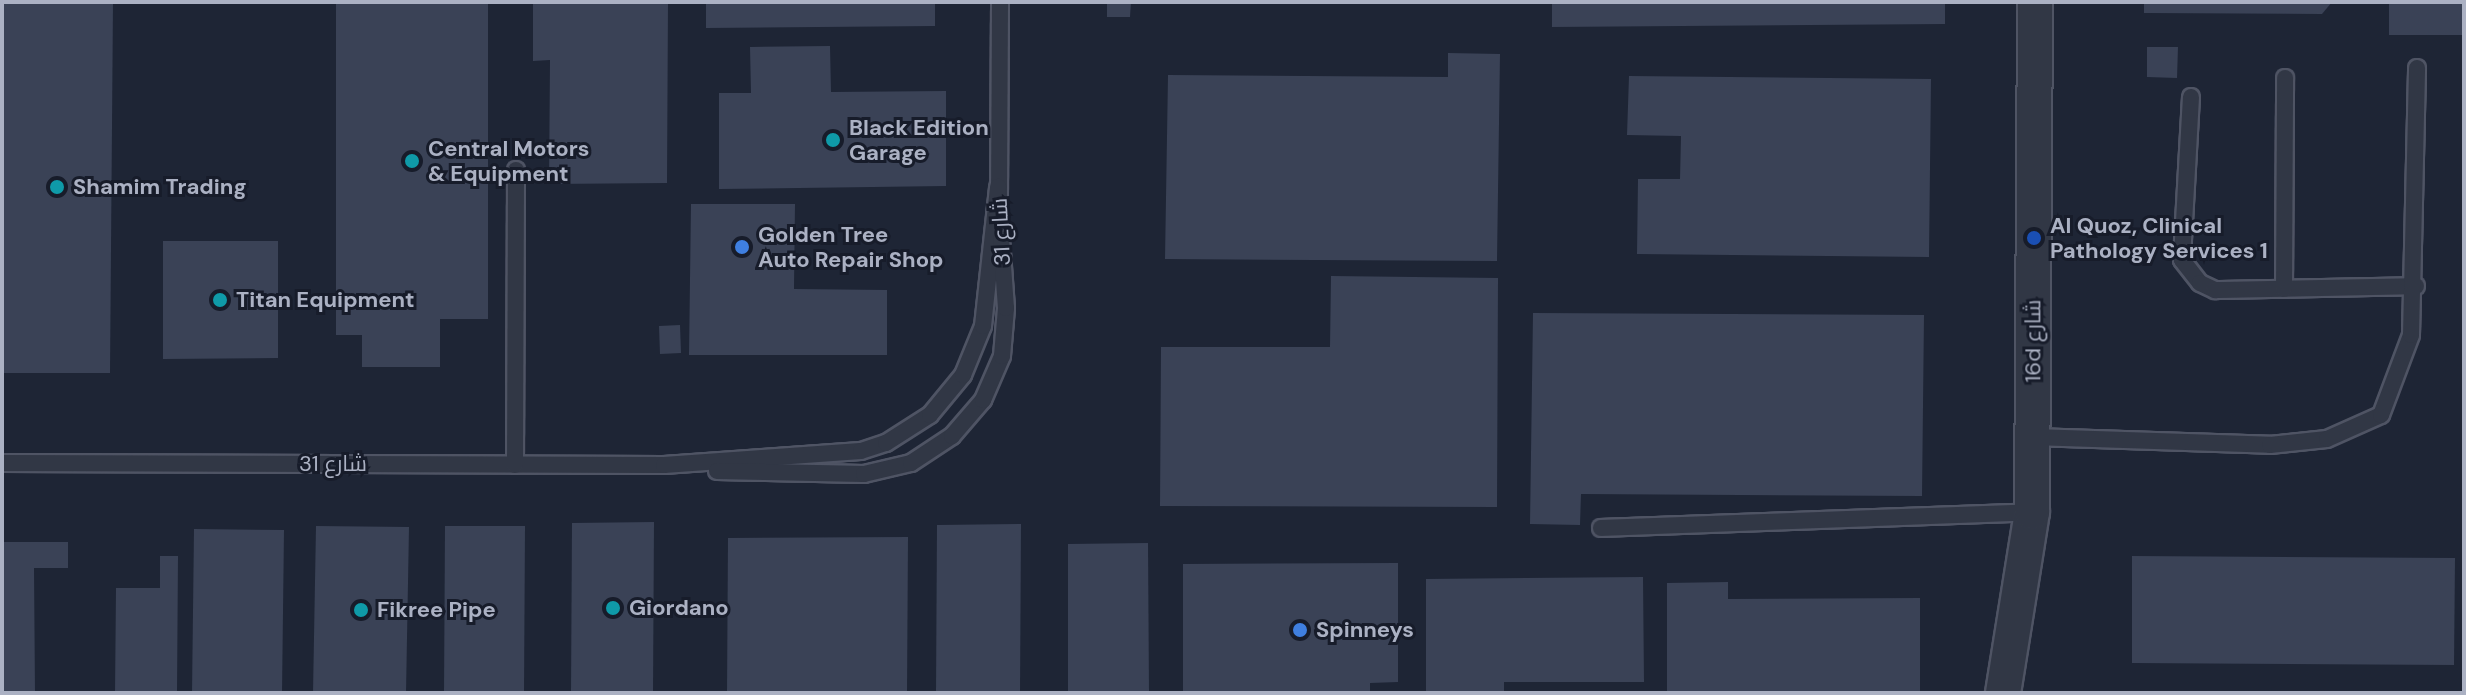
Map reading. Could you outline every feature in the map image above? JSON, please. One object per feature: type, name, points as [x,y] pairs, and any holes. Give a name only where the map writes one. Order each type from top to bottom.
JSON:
[{"type":"street","name":"16d شارع","points":[[2004,689],[2032,512],[2035,2]]},
{"type":"lane","points":[[998,187],[1000,2]]},
{"type":"lane","points":[[2033,437],[2270,445],[2327,439],[2359,428],[2386,408],[2411,335],[2416,286],[2417,68]]},
{"type":"lane","points":[[2284,289],[2285,78]]},
{"type":"lane","points":[[2191,97],[2182,260],[2206,288],[2416,286]]},
{"type":"lane","points":[[515,465],[516,170]]},
{"type":"lane","name":"شارع 31","points":[[664,465],[751,474],[864,474],[911,463],[952,436],[983,400],[1002,356],[1006,308],[998,187]]},
{"type":"lane","name":"شارع 31","points":[[2,463],[664,465],[861,451],[886,443],[930,415],[963,375],[983,326],[998,187]]},
{"type":"lane","points":[[1601,528],[2032,512]]},
{"type":"building","name":"Shamim Trading","points":[[2,2],[113,2],[110,373],[2,373]]},
{"type":"building","name":"Central Motors & Equipment","points":[[336,2],[488,2],[488,319],[440,319],[440,367],[362,367],[362,335],[336,335]]},
{"type":"building","points":[[533,2],[668,2],[667,183],[549,184],[550,60],[533,61]]},
{"type":"building","points":[[706,2],[935,2],[935,26],[706,28]]},
{"type":"building","points":[[1107,2],[1131,2],[1130,17],[1107,17]]},
{"type":"building","points":[[1552,2],[1945,2],[1945,24],[1552,27]]},
{"type":"building","points":[[2144,2],[2332,2],[2322,14],[2144,13]]},
{"type":"building","points":[[2389,2],[2464,2],[2464,35],[2389,35]]},
{"type":"building","name":"Black Edition Garage","points":[[830,46],[831,92],[946,91],[946,186],[719,189],[719,93],[751,93],[750,47]]},
{"type":"building","points":[[2147,47],[2178,47],[2177,78],[2147,77]]},
{"type":"building","points":[[1448,53],[1500,54],[1497,261],[1165,259],[1168,75],[1448,77]]},
{"type":"building","points":[[1629,76],[1931,79],[1929,257],[1637,254],[1638,179],[1680,179],[1681,136],[1627,135]]},
{"type":"building","name":"Golden Tree Auto Repair Shop","points":[[691,204],[795,204],[794,289],[887,290],[887,355],[689,355]]},
{"type":"building","name":"Titan Equipment","points":[[163,241],[278,241],[278,358],[163,359]]},
{"type":"building","points":[[1331,276],[1498,278],[1497,507],[1160,506],[1161,347],[1330,347]]},
{"type":"building","points":[[1533,313],[1924,315],[1922,496],[1581,494],[1580,525],[1530,524]]},
{"type":"building","points":[[680,325],[681,353],[660,354],[659,326]]},
{"type":"building","name":"Giordano","points":[[654,522],[653,693],[571,693],[572,523]]},
{"type":"building","points":[[1021,524],[1020,693],[936,693],[937,525]]},
{"type":"building","name":"Fikree Pipe","points":[[316,526],[409,527],[406,693],[313,693]]},
{"type":"building","points":[[445,526],[525,526],[524,693],[444,693]]},
{"type":"building","points":[[194,529],[284,530],[282,693],[192,693]]},
{"type":"building","points":[[908,537],[907,693],[727,693],[728,538]]},
{"type":"building","points":[[2,542],[68,542],[68,568],[34,568],[35,693],[2,693]]},
{"type":"building","points":[[1148,543],[1149,693],[1068,693],[1068,544]]},
{"type":"building","points":[[160,556],[178,556],[177,693],[115,693],[116,588],[160,588]]},
{"type":"building","points":[[2132,556],[2455,558],[2454,665],[2132,663]]},
{"type":"building","points":[[1398,563],[1398,682],[1370,683],[1370,693],[1183,693],[1183,564]]},
{"type":"building","points":[[1643,577],[1644,682],[1504,682],[1504,693],[1426,693],[1426,579]]},
{"type":"building","points":[[1728,582],[1728,599],[1920,598],[1920,693],[1667,693],[1667,583]]},
{"type":"place","name":"Black Edition Garage","points":[[833,140]]},
{"type":"place","name":"Central Motors & Equipment","points":[[412,161]]},
{"type":"place","name":"Shamim Trading","points":[[57,187]]},
{"type":"place","name":"Al Quoz, Clinical Pathology Services 1","points":[[2034,238]]},
{"type":"place","name":"Golden Tree Auto Repair Shop","points":[[742,247]]},
{"type":"place","name":"Titan Equipment","points":[[220,300]]},
{"type":"place","name":"Giordano","points":[[613,608]]},
{"type":"place","name":"Fikree Pipe","points":[[361,610]]},
{"type":"place","name":"Spinneys","points":[[1300,630]]}]
